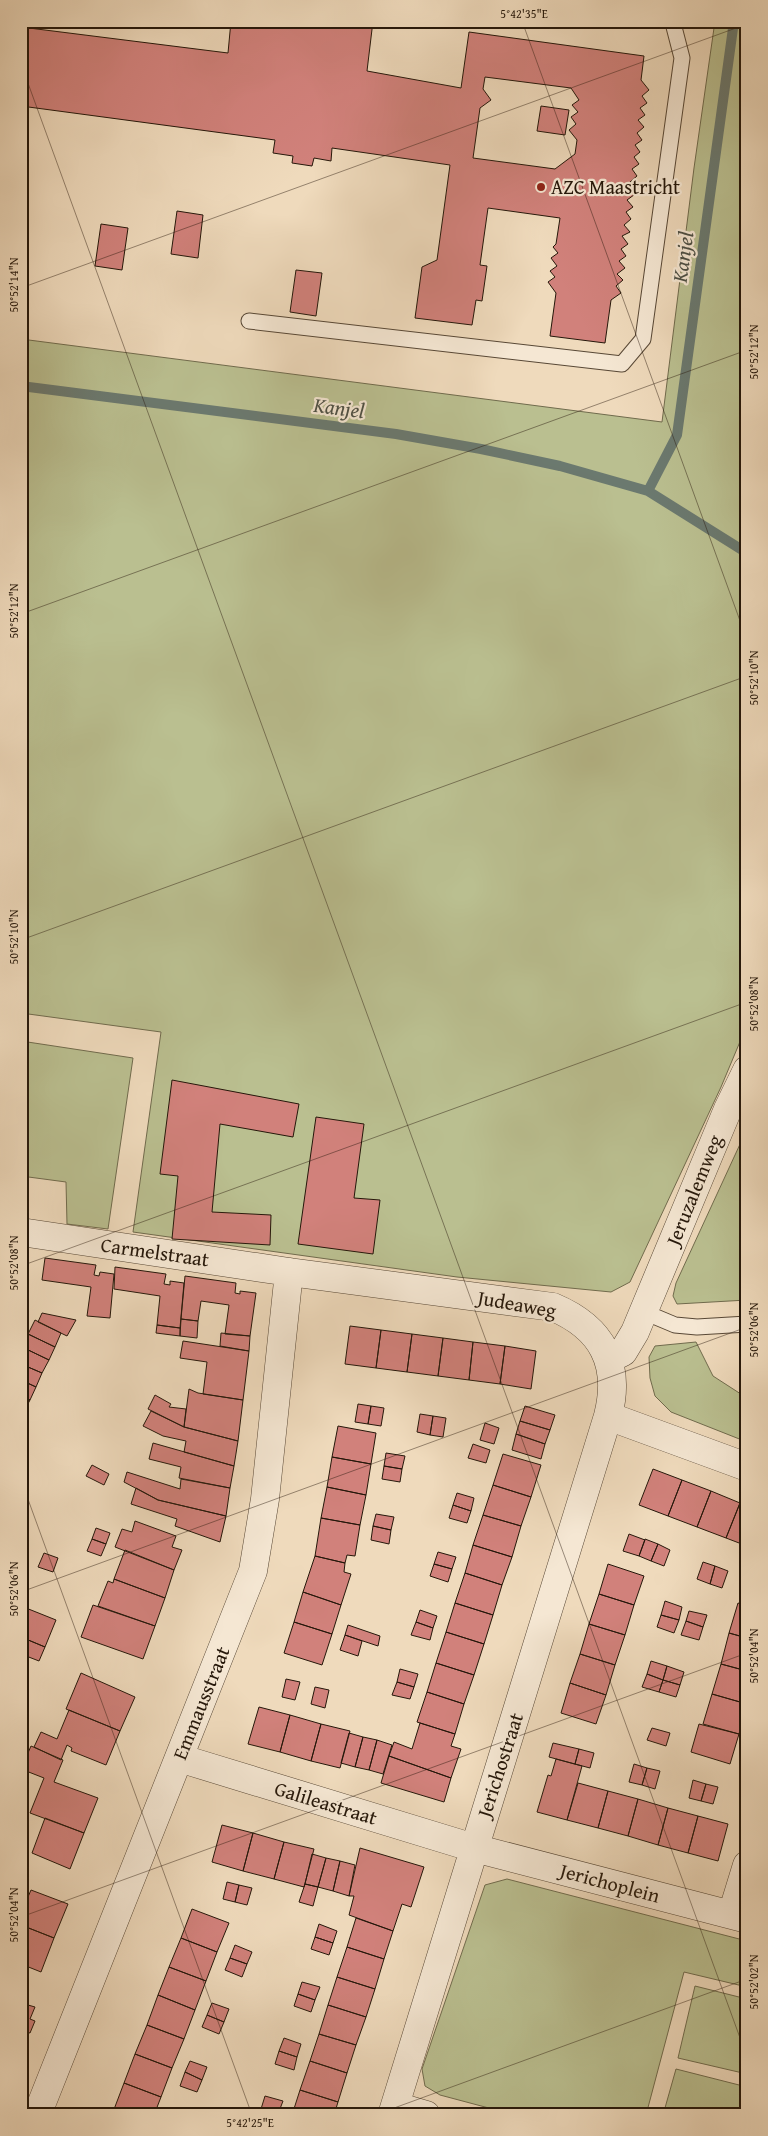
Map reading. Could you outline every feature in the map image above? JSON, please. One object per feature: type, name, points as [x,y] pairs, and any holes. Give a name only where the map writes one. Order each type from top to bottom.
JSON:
[{"type":"street","name":"Jeruzalemweg","points":[[609,1359],[623,1352],[632,1340],[728,1109],[747,1070]]},
{"type":"street","name":"Carmelstraat","points":[[21,1232],[289,1272]]},
{"type":"street","name":"Judeaweg","points":[[289,1272],[553,1307],[571,1315],[587,1326],[600,1342],[609,1359],[613,1378],[613,1398],[608,1416]]},
{"type":"street","name":"Emmausstraat","points":[[32,2112],[179,1758],[253,1571],[265,1499],[289,1272]]},
{"type":"street","points":[[608,1416],[747,1467]]},
{"type":"street","name":"Jerichostraat","points":[[393,2111],[608,1416]]},
{"type":"street","name":"Galileastraat","points":[[179,1758],[474,1848]]},
{"type":"street","name":"Jerichoplein","points":[[474,1848],[739,1917]]},
{"type":"street","points":[[739,1917],[747,1865]]},
{"type":"street","points":[[393,2111],[426,2115]]},
{"type":"lane","points":[[250,321],[622,364],[643,339],[682,58],[674,21]]},
{"type":"lane","points":[[644,1312],[675,1325],[697,1327],[747,1324]]},
{"type":"green space","points":[[715,21],[747,21],[747,1025],[721,1087],[630,1282],[611,1292],[457,1277],[133,1232],[161,1032],[21,1013],[21,339],[662,422],[694,168]]},
{"type":"green space","points":[[21,1041],[133,1058],[108,1229],[67,1224],[66,1182],[21,1176]]},
{"type":"green space","points":[[747,1129],[747,1300],[677,1304],[673,1296],[676,1283]]},
{"type":"green space","points":[[696,1342],[713,1376],[747,1398],[747,1442],[671,1412],[655,1396],[650,1378],[649,1357],[655,1346]]},
{"type":"green space","points":[[507,1879],[747,1941],[747,1987],[684,1972],[646,2115],[515,2115],[440,2095],[425,2086],[422,2069],[485,1885]]},
{"type":"green space","points":[[695,1986],[747,1999],[747,2074],[678,2058]]},
{"type":"green space","points":[[676,2069],[747,2087],[747,2115],[663,2115]]},
{"type":"building","name":"AZC Maastricht","points":[[231,21],[373,21],[367,71],[461,88],[469,32],[644,56],[641,80],[649,90],[642,96],[647,103],[640,108],[645,115],[638,120],[644,127],[637,133],[642,140],[635,145],[640,152],[634,157],[639,164],[632,169],[637,176],[630,182],[638,192],[627,200],[633,207],[626,212],[631,219],[624,225],[630,232],[622,236],[628,244],[621,249],[626,256],[619,261],[625,268],[617,274],[623,280],[616,286],[621,293],[611,300],[605,343],[550,336],[556,293],[548,282],[555,277],[550,271],[557,266],[551,258],[558,253],[553,247],[556,244],[560,218],[488,208],[480,265],[487,266],[482,301],[476,300],[472,325],[415,318],[422,267],[437,260],[450,165],[332,148],[331,161],[314,158],[312,166],[292,163],[293,156],[273,153],[275,140],[21,106],[21,27],[228,53]],"holes":[[[485,77],[571,88],[579,100],[572,105],[578,112],[571,117],[576,124],[569,130],[577,140],[575,154],[555,169],[473,158],[480,108],[491,100],[483,89]]]},
{"type":"building","points":[[541,106],[569,110],[565,135],[537,131]]},
{"type":"building","points":[[177,211],[203,215],[198,258],[171,254]]},
{"type":"building","points":[[101,224],[128,228],[122,270],[95,266]]},
{"type":"building","points":[[296,270],[322,273],[316,316],[290,312]]},
{"type":"building","points":[[172,1080],[299,1104],[293,1137],[220,1124],[212,1212],[271,1215],[270,1245],[172,1239],[178,1176],[160,1174]]},
{"type":"building","points":[[316,1117],[364,1124],[354,1198],[380,1200],[373,1254],[298,1244]]},
{"type":"building","points":[[21,1255],[26,1256],[21,1291]]},
{"type":"building","points":[[45,1258],[96,1265],[94,1275],[99,1276],[100,1272],[114,1274],[110,1318],[87,1316],[91,1287],[42,1280]]},
{"type":"building","points":[[115,1267],[166,1274],[164,1284],[170,1285],[170,1281],[184,1283],[180,1328],[157,1325],[160,1296],[114,1289]]},
{"type":"building","points":[[185,1276],[236,1283],[235,1293],[240,1294],[240,1291],[256,1293],[250,1336],[225,1334],[229,1305],[201,1301],[198,1321],[181,1319]]},
{"type":"building","points":[[42,1313],[76,1320],[67,1336],[38,1322]]},
{"type":"building","points":[[181,1319],[198,1321],[197,1338],[180,1336]]},
{"type":"building","points":[[35,1320],[61,1333],[55,1347],[28,1334]]},
{"type":"building","points":[[157,1325],[180,1328],[180,1336],[156,1333]]},
{"type":"building","points":[[350,1326],[381,1330],[376,1368],[345,1364]]},
{"type":"building","points":[[381,1330],[412,1334],[407,1372],[376,1368]]},
{"type":"building","points":[[221,1333],[250,1336],[249,1351],[220,1346]]},
{"type":"building","points":[[28,1334],[55,1347],[49,1360],[22,1347]]},
{"type":"building","points":[[412,1334],[443,1338],[438,1376],[407,1372]]},
{"type":"building","points":[[443,1338],[473,1342],[469,1380],[438,1376]]},
{"type":"building","points":[[183,1341],[249,1351],[243,1400],[203,1394],[207,1362],[180,1358]]},
{"type":"building","points":[[473,1342],[505,1346],[500,1384],[469,1380]]},
{"type":"building","points":[[505,1346],[536,1351],[531,1389],[500,1384]]},
{"type":"building","points":[[22,1347],[49,1360],[42,1373],[21,1364]]},
{"type":"building","points":[[21,1364],[42,1373],[36,1387],[21,1380]]},
{"type":"building","points":[[21,1380],[36,1387],[30,1400],[21,1396]]},
{"type":"building","points":[[189,1389],[198,1393],[243,1400],[238,1441],[184,1427]]},
{"type":"building","points":[[155,1395],[171,1404],[169,1407],[186,1409],[184,1427],[148,1409]]},
{"type":"building","points":[[21,1396],[30,1400],[23,1413],[21,1412]]},
{"type":"building","points":[[358,1404],[371,1406],[368,1424],[355,1422]]},
{"type":"building","points":[[371,1406],[384,1408],[381,1426],[368,1424]]},
{"type":"building","points":[[525,1406],[555,1415],[550,1430],[520,1421]]},
{"type":"building","points":[[151,1411],[184,1427],[238,1441],[234,1466],[184,1452],[186,1441],[163,1436],[143,1426]]},
{"type":"building","points":[[420,1414],[433,1416],[430,1435],[417,1432]]},
{"type":"building","points":[[433,1416],[446,1418],[443,1437],[430,1435]]},
{"type":"building","points":[[520,1421],[550,1430],[545,1444],[516,1434]]},
{"type":"building","points":[[485,1423],[499,1428],[494,1444],[480,1440]]},
{"type":"building","points":[[338,1426],[376,1433],[371,1464],[332,1457]]},
{"type":"building","points":[[516,1434],[545,1444],[541,1459],[512,1450]]},
{"type":"building","points":[[153,1443],[234,1466],[230,1488],[179,1478],[181,1467],[149,1459]]},
{"type":"building","points":[[473,1444],[490,1450],[486,1463],[468,1458]]},
{"type":"building","points":[[386,1453],[405,1456],[402,1469],[384,1466]]},
{"type":"building","points":[[503,1454],[541,1465],[531,1497],[493,1485]]},
{"type":"building","points":[[332,1457],[371,1464],[366,1495],[327,1487]]},
{"type":"building","points":[[92,1465],[109,1474],[104,1485],[86,1476]]},
{"type":"building","points":[[384,1466],[402,1469],[400,1482],[382,1479]]},
{"type":"building","points":[[653,1469],[682,1480],[668,1516],[639,1505]]},
{"type":"building","points":[[127,1472],[180,1489],[181,1479],[230,1488],[226,1516],[158,1500],[124,1482]]},
{"type":"building","points":[[682,1480],[711,1491],[697,1527],[668,1516]]},
{"type":"building","points":[[493,1485],[531,1497],[521,1526],[483,1515]]},
{"type":"building","points":[[327,1487],[366,1495],[360,1525],[321,1518]]},
{"type":"building","points":[[136,1488],[158,1500],[226,1516],[220,1542],[175,1526],[177,1519],[131,1504]]},
{"type":"building","points":[[711,1491],[740,1503],[726,1538],[697,1527]]},
{"type":"building","points":[[457,1493],[474,1498],[471,1511],[453,1505]]},
{"type":"building","points":[[740,1503],[747,1505],[747,1546],[726,1538]]},
{"type":"building","points":[[453,1505],[471,1511],[467,1523],[449,1518]]},
{"type":"building","points":[[376,1514],[394,1517],[391,1530],[373,1526]]},
{"type":"building","points":[[483,1515],[521,1526],[512,1557],[473,1545]]},
{"type":"building","points":[[321,1518],[360,1525],[355,1556],[347,1555],[345,1563],[315,1556]]},
{"type":"building","points":[[135,1521],[176,1536],[172,1547],[182,1550],[174,1570],[115,1547],[122,1529],[132,1532]]},
{"type":"building","points":[[373,1526],[391,1530],[389,1544],[371,1540]]},
{"type":"building","points":[[96,1528],[110,1533],[106,1544],[92,1539]]},
{"type":"building","points":[[629,1534],[645,1540],[639,1556],[623,1551]]},
{"type":"building","points":[[92,1539],[106,1544],[101,1556],[87,1551]]},
{"type":"building","points":[[645,1539],[658,1544],[651,1561],[639,1556]]},
{"type":"building","points":[[658,1544],[670,1550],[664,1566],[651,1561]]},
{"type":"building","points":[[473,1545],[512,1557],[502,1585],[465,1573]]},
{"type":"building","points":[[125,1550],[174,1570],[165,1598],[114,1579]]},
{"type":"building","points":[[438,1552],[456,1557],[452,1569],[434,1564]]},
{"type":"building","points":[[44,1553],[58,1558],[53,1572],[38,1567]]},
{"type":"building","points":[[315,1556],[345,1563],[344,1572],[351,1574],[341,1605],[303,1592]]},
{"type":"building","points":[[703,1562],[715,1566],[710,1584],[697,1579]]},
{"type":"building","points":[[434,1564],[452,1569],[448,1582],[430,1576]]},
{"type":"building","points":[[608,1564],[644,1576],[634,1605],[599,1594]]},
{"type":"building","points":[[715,1566],[728,1571],[722,1588],[710,1584]]},
{"type":"building","points":[[465,1573],[502,1585],[493,1615],[455,1603]]},
{"type":"building","points":[[114,1579],[165,1598],[155,1626],[98,1606],[108,1581],[113,1583]]},
{"type":"building","points":[[303,1592],[341,1605],[332,1634],[294,1622]]},
{"type":"building","points":[[599,1594],[634,1605],[625,1635],[589,1624]]},
{"type":"building","points":[[665,1601],[682,1607],[679,1620],[661,1615]]},
{"type":"building","points":[[455,1603],[493,1615],[484,1644],[446,1632]]},
{"type":"building","points":[[738,1603],[747,1606],[747,1638],[729,1633]]},
{"type":"building","points":[[93,1605],[155,1626],[143,1659],[81,1637]]},
{"type":"building","points":[[21,1606],[56,1620],[45,1647],[21,1637]]},
{"type":"building","points":[[420,1610],[437,1616],[433,1628],[416,1622]]},
{"type":"building","points":[[689,1611],[707,1615],[703,1627],[686,1621]]},
{"type":"building","points":[[661,1615],[679,1620],[674,1633],[657,1627]]},
{"type":"building","points":[[686,1621],[703,1627],[699,1640],[681,1635]]},
{"type":"building","points":[[294,1622],[332,1634],[322,1665],[284,1653]]},
{"type":"building","points":[[416,1622],[433,1628],[430,1640],[411,1635]]},
{"type":"building","points":[[589,1624],[625,1635],[615,1665],[580,1654]]},
{"type":"building","points":[[348,1625],[380,1636],[378,1646],[345,1635]]},
{"type":"building","points":[[446,1632],[484,1644],[474,1675],[436,1663]]},
{"type":"building","points":[[729,1633],[747,1638],[747,1671],[721,1664]]},
{"type":"building","points":[[345,1635],[362,1641],[358,1656],[340,1650]]},
{"type":"building","points":[[21,1637],[45,1647],[39,1661],[21,1654]]},
{"type":"building","points":[[580,1654],[615,1665],[606,1695],[570,1683]]},
{"type":"building","points":[[651,1661],[667,1666],[663,1680],[647,1674]]},
{"type":"building","points":[[436,1663],[474,1675],[464,1704],[427,1692]]},
{"type":"building","points":[[721,1664],[747,1671],[747,1704],[712,1694]]},
{"type":"building","points":[[667,1666],[684,1672],[680,1685],[663,1680]]},
{"type":"building","points":[[400,1669],[418,1674],[414,1687],[397,1682]]},
{"type":"building","points":[[81,1673],[135,1697],[120,1731],[66,1709]]},
{"type":"building","points":[[647,1674],[663,1680],[659,1692],[642,1687]]},
{"type":"building","points":[[286,1679],[300,1682],[295,1700],[282,1697]]},
{"type":"building","points":[[663,1680],[680,1685],[676,1697],[659,1692]]},
{"type":"building","points":[[397,1682],[414,1687],[410,1699],[392,1695]]},
{"type":"building","points":[[570,1683],[606,1695],[596,1724],[561,1713]]},
{"type":"building","points":[[315,1687],[329,1690],[325,1708],[311,1704]]},
{"type":"building","points":[[427,1692],[464,1704],[455,1734],[417,1722]]},
{"type":"building","points":[[712,1694],[747,1704],[739,1734],[703,1724]]},
{"type":"building","points":[[259,1707],[290,1715],[280,1752],[248,1744]]},
{"type":"building","points":[[69,1710],[120,1731],[106,1765],[71,1751],[72,1748],[67,1745],[61,1760],[34,1747],[41,1732],[57,1739]]},
{"type":"building","points":[[290,1715],[321,1724],[311,1761],[280,1752]]},
{"type":"building","points":[[420,1723],[455,1734],[451,1746],[461,1749],[451,1778],[389,1756],[394,1742],[412,1749]]},
{"type":"building","points":[[321,1724],[350,1731],[340,1768],[311,1761]]},
{"type":"building","points":[[699,1724],[739,1734],[730,1764],[691,1752]]},
{"type":"building","points":[[652,1728],[670,1733],[666,1746],[647,1740]]},
{"type":"building","points":[[349,1733],[363,1737],[355,1767],[341,1763]]},
{"type":"building","points":[[363,1737],[377,1740],[369,1770],[355,1767]]},
{"type":"building","points":[[377,1740],[392,1745],[383,1774],[369,1770]]},
{"type":"building","points":[[553,1743],[579,1749],[575,1764],[549,1757]]},
{"type":"building","points":[[31,1746],[63,1760],[54,1782],[98,1798],[84,1833],[30,1813],[44,1778],[21,1769]]},
{"type":"building","points":[[579,1749],[594,1753],[590,1768],[575,1764]]},
{"type":"building","points":[[389,1756],[451,1778],[444,1802],[381,1783]]},
{"type":"building","points":[[556,1759],[582,1766],[567,1820],[537,1812],[548,1775],[551,1776]]},
{"type":"building","points":[[634,1764],[647,1768],[642,1785],[629,1782]]},
{"type":"building","points":[[647,1768],[660,1771],[655,1789],[642,1785]]},
{"type":"building","points":[[693,1780],[706,1784],[701,1801],[689,1798]]},
{"type":"building","points":[[578,1783],[608,1791],[598,1828],[567,1820]]},
{"type":"building","points":[[706,1784],[718,1787],[713,1804],[701,1801]]},
{"type":"building","points":[[608,1791],[638,1799],[628,1836],[598,1828]]},
{"type":"building","points":[[638,1799],[668,1808],[658,1845],[628,1836]]},
{"type":"building","points":[[668,1808],[698,1816],[688,1853],[658,1845]]},
{"type":"building","points":[[698,1816],[728,1824],[718,1861],[688,1853]]},
{"type":"building","points":[[45,1818],[84,1833],[70,1869],[32,1853]]},
{"type":"building","points":[[222,1825],[253,1833],[243,1871],[212,1862]]},
{"type":"building","points":[[253,1833],[284,1842],[274,1879],[243,1871]]},
{"type":"building","points":[[284,1842],[314,1849],[304,1887],[274,1879]]},
{"type":"building","points":[[360,1848],[424,1867],[411,1907],[402,1904],[393,1931],[349,1915],[354,1896],[349,1896]]},
{"type":"building","points":[[312,1854],[326,1858],[318,1887],[305,1884]]},
{"type":"building","points":[[326,1858],[340,1861],[333,1891],[318,1887]]},
{"type":"building","points":[[340,1861],[355,1865],[349,1896],[333,1891]]},
{"type":"building","points":[[227,1882],[239,1885],[235,1902],[223,1899]]},
{"type":"building","points":[[305,1884],[318,1887],[313,1906],[299,1902]]},
{"type":"building","points":[[239,1885],[252,1888],[247,1905],[235,1902]]},
{"type":"building","points":[[31,1890],[68,1904],[54,1938],[21,1925],[21,1913]]},
{"type":"building","points":[[192,1909],[229,1923],[217,1952],[181,1938]]},
{"type":"building","points":[[356,1918],[393,1931],[384,1959],[347,1947]]},
{"type":"building","points":[[319,1924],[337,1931],[333,1943],[315,1937]]},
{"type":"building","points":[[21,1925],[54,1938],[41,1972],[21,1964]]},
{"type":"building","points":[[315,1937],[333,1943],[329,1955],[311,1949]]},
{"type":"building","points":[[181,1938],[217,1952],[206,1981],[169,1967]]},
{"type":"building","points":[[235,1945],[252,1952],[247,1964],[230,1958]]},
{"type":"building","points":[[347,1947],[384,1959],[375,1989],[337,1977]]},
{"type":"building","points":[[230,1958],[247,1964],[242,1977],[225,1970]]},
{"type":"building","points":[[169,1967],[206,1981],[195,2010],[158,1995]]},
{"type":"building","points":[[337,1977],[375,1989],[366,2017],[328,2005]]},
{"type":"building","points":[[302,1982],[320,1987],[315,2000],[298,1994]]},
{"type":"building","points":[[298,1994],[315,2000],[311,2012],[294,2006]]},
{"type":"building","points":[[158,1995],[195,2010],[184,2039],[147,2025]]},
{"type":"building","points":[[21,2003],[35,2007],[30,2019],[35,2021],[30,2033],[26,2032],[24,2037],[21,2035]]},
{"type":"building","points":[[212,2003],[229,2009],[224,2022],[207,2015]]},
{"type":"building","points":[[328,2005],[366,2017],[356,2045],[319,2034]]},
{"type":"building","points":[[207,2015],[224,2022],[219,2034],[202,2027]]},
{"type":"building","points":[[147,2025],[184,2039],[172,2068],[135,2054]]},
{"type":"building","points":[[319,2034],[356,2045],[347,2073],[310,2061]]},
{"type":"building","points":[[21,2035],[28,2038],[24,2051],[21,2049]]},
{"type":"building","points":[[284,2038],[301,2044],[297,2057],[279,2051]]},
{"type":"building","points":[[279,2051],[297,2057],[294,2070],[275,2064]]},
{"type":"building","points":[[135,2054],[172,2068],[161,2097],[124,2083]]},
{"type":"building","points":[[190,2061],[207,2067],[202,2080],[185,2072]]},
{"type":"building","points":[[310,2061],[347,2073],[338,2102],[300,2090]]},
{"type":"building","points":[[185,2072],[202,2080],[197,2092],[180,2086]]},
{"type":"building","points":[[124,2083],[161,2097],[154,2115],[121,2115],[113,2112]]},
{"type":"building","points":[[300,2090],[338,2102],[334,2115],[292,2115]]},
{"type":"building","points":[[265,2096],[283,2101],[278,2114],[261,2109]]},
{"type":"waterway","name":"Kanjel","points":[[648,491],[677,435],[734,21]]},
{"type":"waterway","name":"Kanjel","points":[[21,386],[396,434],[481,449],[560,466],[648,491],[747,553]]},
{"type":"place","name":"AZC Maastricht","points":[[541,187]]}]
